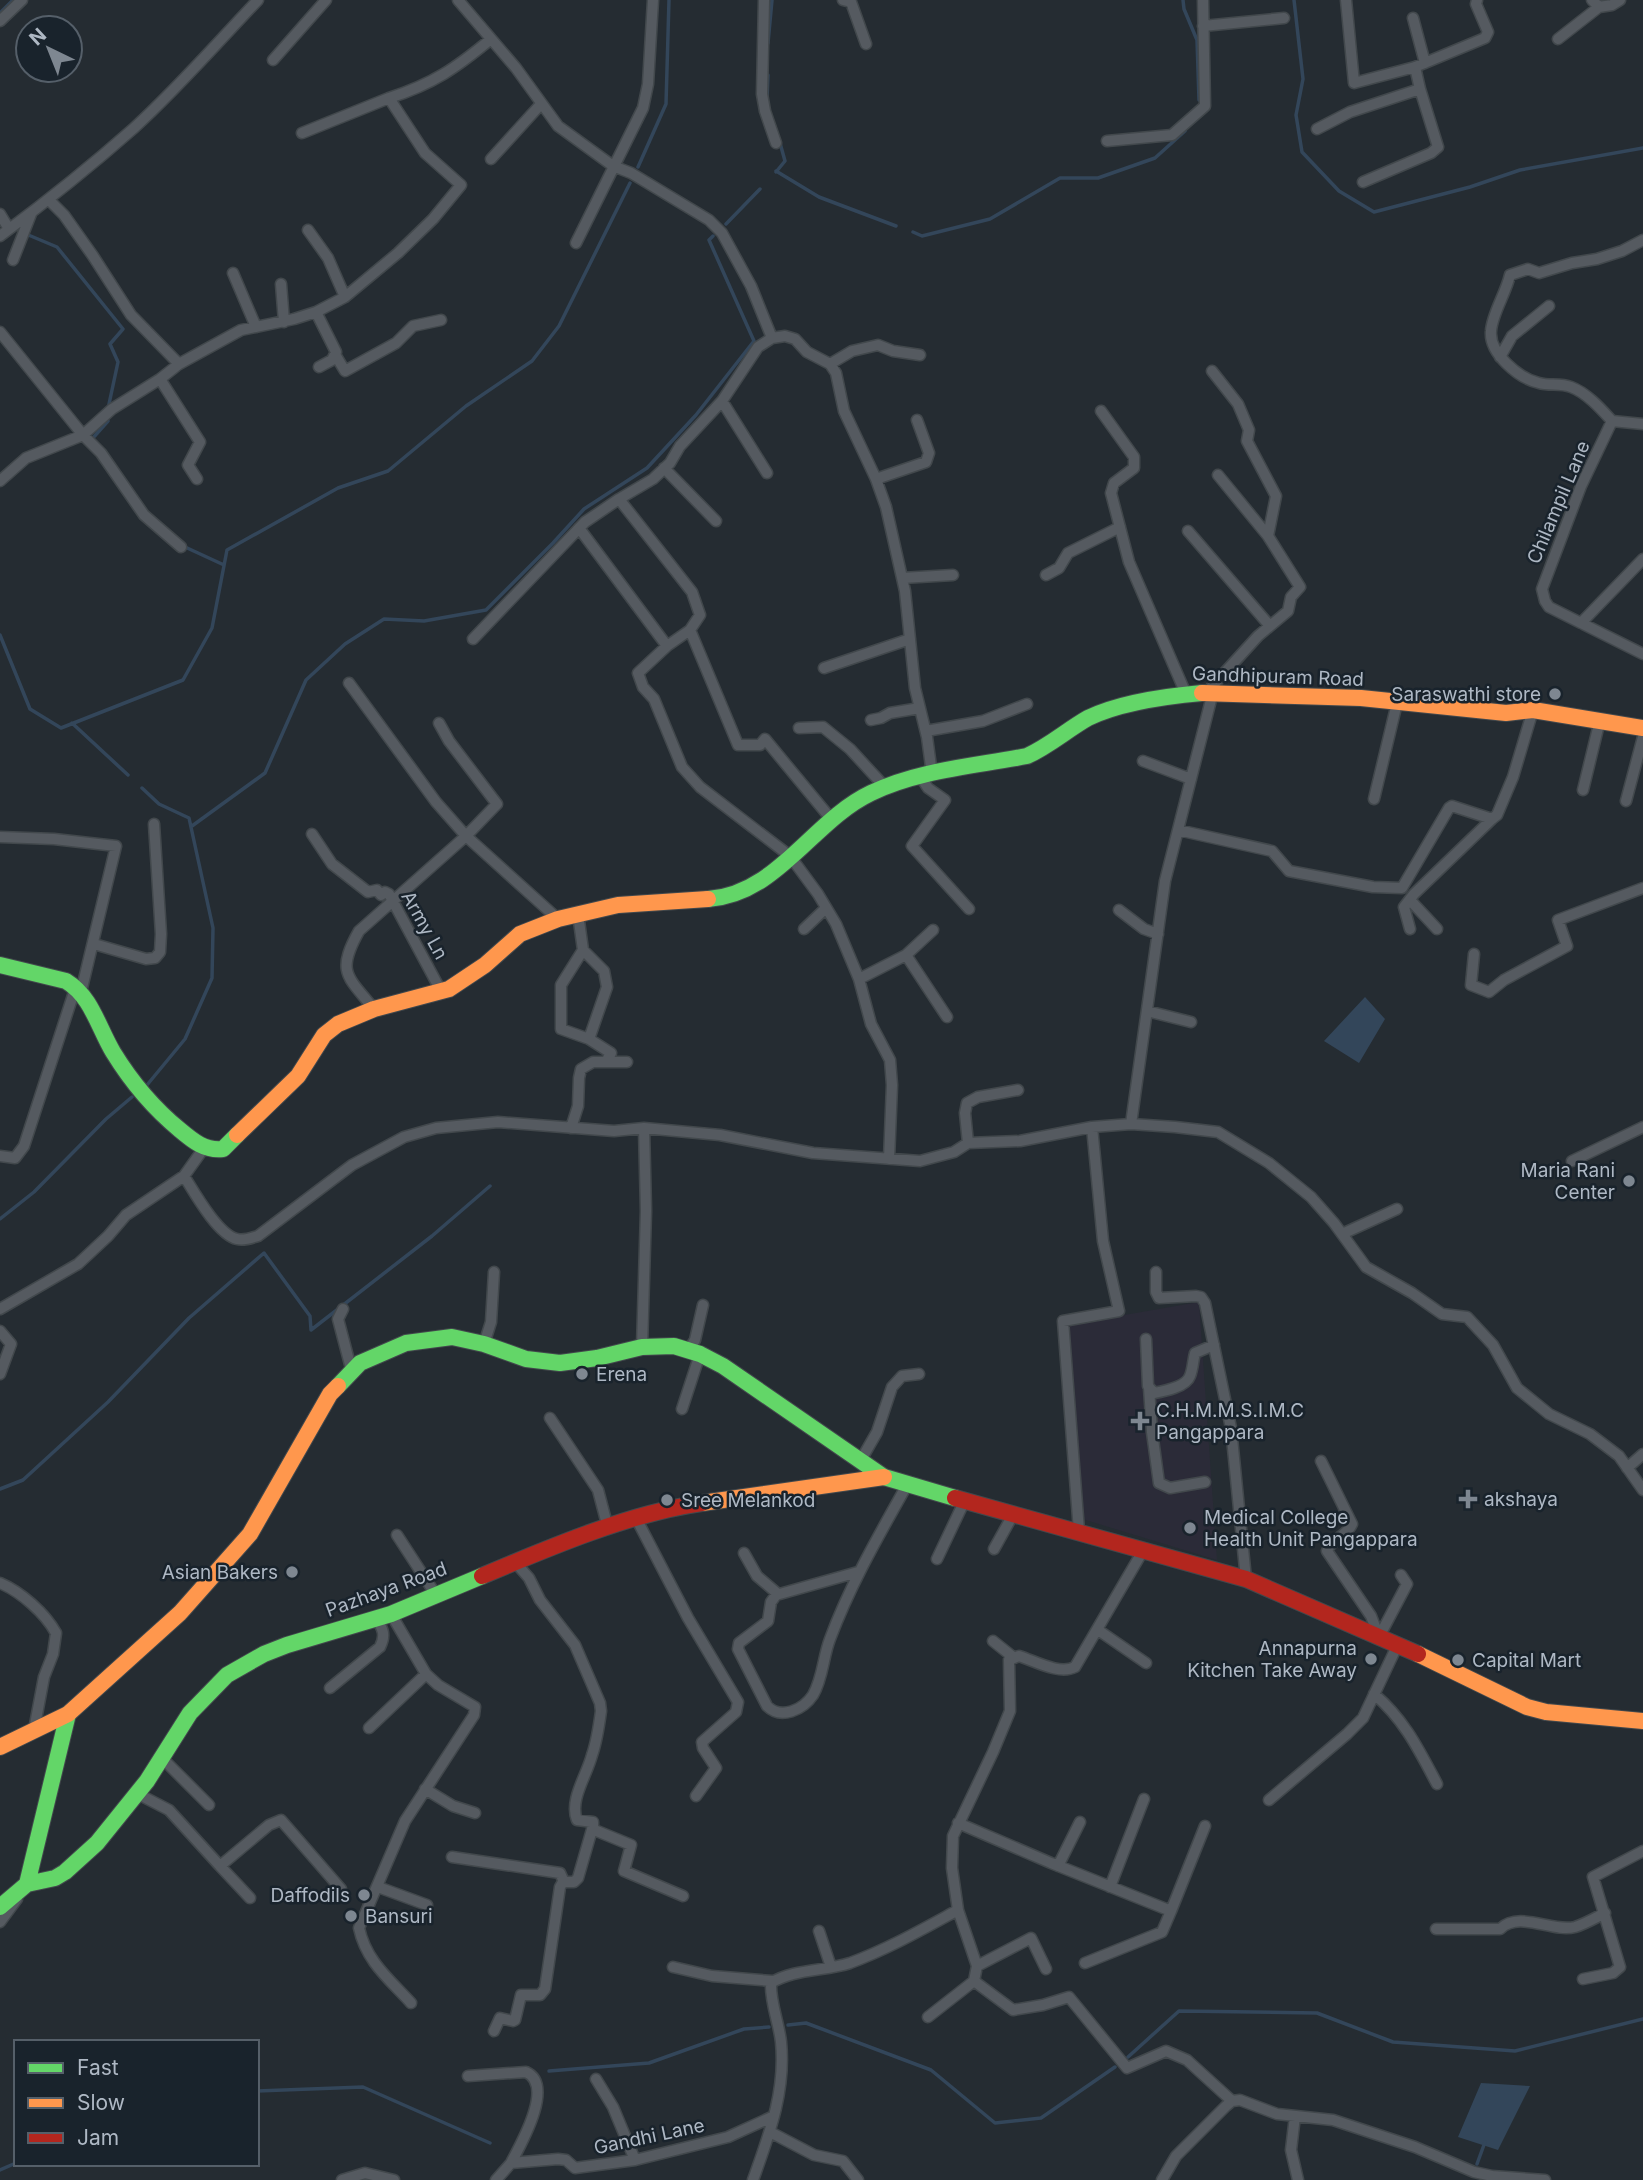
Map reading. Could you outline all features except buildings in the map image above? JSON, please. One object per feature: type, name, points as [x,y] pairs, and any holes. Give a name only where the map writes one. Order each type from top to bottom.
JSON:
[{"type":"street","points":[[0,21],[22,0]]},
{"type":"street","points":[[0,214],[5,232],[49,200],[163,100],[258,0]]},
{"type":"street","points":[[273,60],[326,0]]},
{"type":"street","points":[[458,0],[516,68],[558,126],[614,166],[631,173],[709,220],[723,233],[751,286],[772,338]]},
{"type":"street","points":[[576,243],[643,107],[648,84],[653,0]]},
{"type":"street","points":[[764,0],[762,94],[776,143]]},
{"type":"street","points":[[843,0],[851,2],[866,44]]},
{"type":"street","points":[[1107,141],[1172,135],[1205,106],[1203,0]]},
{"type":"street","points":[[1346,0],[1354,83],[1420,65],[1485,38],[1488,32],[1476,4],[1477,0]]},
{"type":"street","points":[[1558,39],[1595,3],[1612,5],[1620,0]]},
{"type":"street","points":[[1203,26],[1284,18]]},
{"type":"street","points":[[1363,182],[1431,153],[1438,147],[1420,89],[1420,65],[1413,18]]},
{"type":"street","points":[[302,133],[418,89],[454,69],[491,40]]},
{"type":"street","points":[[1317,129],[1350,112],[1420,89]]},
{"type":"street","points":[[0,481],[26,458],[83,435],[112,409],[160,379],[178,364],[241,331],[316,312],[345,297],[433,219],[461,185],[425,153],[389,98]]},
{"type":"street","points":[[491,159],[541,104]]},
{"type":"street","points":[[49,200],[64,215],[131,315],[178,364]]},
{"type":"street","points":[[13,260],[31,213]]},
{"type":"street","points":[[308,230],[328,258],[345,297]]},
{"type":"street","points":[[1643,240],[1622,251],[1597,259],[1539,273],[1528,269],[1510,275],[1506,294],[1491,329],[1491,341],[1500,357],[1529,379],[1540,384],[1572,387],[1592,401],[1612,421],[1643,424]]},
{"type":"street","points":[[233,273],[256,327]]},
{"type":"street","points":[[281,284],[284,321]]},
{"type":"street","points":[[1500,357],[1512,336],[1549,306]]},
{"type":"street","points":[[316,312],[345,371],[396,342],[413,326],[441,320]]},
{"type":"street","points":[[0,332],[83,435],[101,453],[144,515],[181,547]]},
{"type":"street","points":[[473,639],[579,528],[653,479],[664,468],[680,446],[722,401],[758,346],[772,338],[785,336],[795,339],[807,352],[830,364],[836,373],[844,411],[876,479],[886,508],[902,578],[913,674],[926,731],[928,789],[945,800],[912,846],[969,909]]},
{"type":"street","points":[[830,364],[852,351],[878,345],[893,351],[919,355]]},
{"type":"street","points":[[319,367],[336,356]]},
{"type":"street","points":[[1212,370],[1238,404],[1249,430],[1247,441],[1276,496],[1268,536]]},
{"type":"street","points":[[160,379],[200,442],[188,465],[197,479]]},
{"type":"street","points":[[722,401],[767,473]]},
{"type":"street","points":[[1101,411],[1134,457],[1134,468],[1114,483],[1111,493],[1129,562],[1186,694]]},
{"type":"street","points":[[876,479],[926,462],[929,453],[917,419]]},
{"type":"street","name":"Chilampil Lane","points":[[1612,421],[1581,485],[1543,584],[1542,594],[1549,607],[1643,654]]},
{"type":"street","points":[[664,468],[716,521]]},
{"type":"street","points":[[1131,1124],[1165,881],[1210,692],[1248,646],[1288,611],[1291,597],[1300,587],[1268,536],[1218,475]]},
{"type":"street","points":[[619,499],[692,592],[701,615],[690,630],[667,646],[638,673],[643,687],[654,699],[682,767],[700,787],[790,856],[836,925],[859,979],[871,1024],[890,1060],[892,1085],[889,1159]]},
{"type":"street","points":[[1046,575],[1059,568],[1068,553],[1120,527]]},
{"type":"street","points":[[579,528],[667,646]]},
{"type":"street","points":[[1188,531],[1270,626]]},
{"type":"street","points":[[1581,623],[1643,559]]},
{"type":"street","points":[[902,578],[953,575]]},
{"type":"street","points":[[690,630],[738,745],[760,745],[765,738],[832,820]]},
{"type":"street","points":[[824,668],[910,639]]},
{"type":"street","points":[[349,683],[436,802],[466,836],[558,919]]},
{"type":"street","name":"Gandhipuram Road","points":[[204,1148],[215,1151],[223,1149],[298,1076],[324,1035],[338,1024],[374,1009],[441,991],[466,979],[520,934],[558,919],[618,905],[723,898],[744,892],[766,878],[832,820],[870,793],[926,775],[1027,756],[1043,749],[1089,718],[1123,707],[1186,694],[1210,692],[1361,698],[1506,713],[1533,710],[1643,728]]},
{"type":"street","points":[[1374,799],[1396,703]]},
{"type":"street","points":[[926,731],[983,721],[1027,704]]},
{"type":"street","points":[[871,720],[890,713],[920,708]]},
{"type":"street","points":[[1410,929],[1404,908],[1413,896],[1501,808],[1533,710]]},
{"type":"street","points":[[1583,790],[1600,720]]},
{"type":"street","points":[[374,1009],[347,975],[345,961],[359,931],[466,836],[497,804],[449,741],[439,723]]},
{"type":"street","points":[[799,728],[823,727],[850,748],[885,787]]},
{"type":"street","points":[[1626,801],[1643,737]]},
{"type":"street","points":[[1143,761],[1191,779]]},
{"type":"street","points":[[1178,831],[1272,850],[1289,871],[1306,876],[1373,887],[1402,888],[1449,808],[1452,806],[1492,819]]},
{"type":"street","points":[[94,944],[146,958],[155,958],[160,952],[154,824]]},
{"type":"street","name":"Army Ln","points":[[313,834],[332,864],[368,892],[377,890],[381,895],[385,892],[389,894],[441,991]]},
{"type":"street","points":[[0,837],[54,839],[116,846],[94,944],[24,1146],[15,1158],[0,1156]]},
{"type":"street","points":[[1406,883],[1437,929]]},
{"type":"street","points":[[1474,954],[1471,985],[1489,992],[1504,980],[1567,946],[1558,920],[1643,888]]},
{"type":"street","points":[[804,929],[826,908]]},
{"type":"street","points":[[1119,910],[1144,929],[1158,934]]},
{"type":"street","points":[[578,914],[583,950],[604,971],[607,987],[589,1039]]},
{"type":"street","points":[[859,979],[906,955],[933,930]]},
{"type":"street","points":[[583,950],[561,985],[561,1029],[589,1039],[611,1053],[606,1062]]},
{"type":"street","points":[[906,955],[947,1017]]},
{"type":"street","points":[[0,965],[66,981],[79,989],[132,1082],[153,1108],[204,1148],[184,1177],[126,1215],[78,1264],[0,1309]]},
{"type":"street","points":[[1147,1011],[1191,1022]]},
{"type":"street","points":[[571,1128],[578,1106],[581,1069],[593,1062],[627,1062]]},
{"type":"street","points":[[968,1143],[965,1112],[967,1103],[978,1097],[1018,1090]]},
{"type":"street","points":[[184,1177],[223,1230],[234,1239],[246,1240],[258,1236],[352,1164],[404,1137],[436,1128],[498,1122],[614,1131],[644,1128],[720,1135],[824,1154],[920,1161],[954,1152],[968,1143],[1020,1141],[1092,1127],[1131,1124],[1218,1132],[1269,1163],[1311,1197],[1366,1267],[1442,1314],[1467,1317],[1493,1345],[1517,1388],[1549,1414],[1590,1434],[1619,1456],[1643,1490]]},
{"type":"street","points":[[1079,1531],[1063,1321],[1119,1311],[1103,1241],[1092,1127]]},
{"type":"street","points":[[1573,1161],[1643,1127]]},
{"type":"street","points":[[642,1348],[646,1211],[644,1128]]},
{"type":"street","points":[[1342,1234],[1397,1209]]},
{"type":"street","points":[[484,1344],[491,1322],[494,1272]]},
{"type":"street","points":[[1156,1272],[1156,1292],[1160,1298],[1196,1296],[1203,1300],[1231,1429],[1246,1579]]},
{"type":"street","points":[[682,1409],[703,1305]]},
{"type":"street","points":[[343,1309],[338,1319],[352,1371]]},
{"type":"street","points":[[0,1331],[11,1343],[0,1374]]},
{"type":"street","points":[[0,1747],[68,1714],[180,1613],[250,1534],[330,1394],[360,1363],[406,1343],[452,1337],[484,1344],[526,1359],[560,1363],[642,1348],[674,1346],[694,1352],[723,1366],[884,1476],[907,1485],[1246,1579],[1398,1644],[1527,1707],[1546,1712],[1643,1721]]},
{"type":"street","points":[[1146,1339],[1152,1432],[1159,1483],[1170,1488],[1205,1482]]},
{"type":"street","points":[[1149,1388],[1154,1393],[1185,1382],[1190,1376],[1195,1353],[1214,1345]]},
{"type":"street","points":[[861,1460],[877,1432],[892,1387],[902,1376],[919,1374]]},
{"type":"street","points":[[550,1418],[598,1490],[608,1528]]},
{"type":"street","points":[[1628,1468],[1643,1454]]},
{"type":"street","points":[[1321,1461],[1352,1524],[1350,1530],[1329,1545],[1327,1551],[1371,1616],[1379,1637]]},
{"type":"street","name":"Pazhaya Road","points":[[0,1907],[27,1884],[55,1878],[65,1872],[97,1843],[138,1794],[190,1713],[213,1688],[240,1666],[287,1645],[384,1616],[515,1562],[636,1518],[675,1507],[884,1476]]},
{"type":"street","points":[[858,1572],[778,1594],[771,1602],[768,1621],[740,1642],[738,1647],[768,1706],[779,1714],[798,1709],[813,1695],[822,1673],[830,1639],[858,1572],[907,1485]]},
{"type":"street","points":[[937,1559],[965,1500]]},
{"type":"street","points":[[994,1549],[1014,1513]]},
{"type":"street","points":[[636,1518],[688,1618],[738,1702],[736,1712],[702,1742],[702,1748],[716,1768],[696,1796]]},
{"type":"street","points":[[397,1535],[436,1595]]},
{"type":"street","points":[[993,1641],[1013,1657],[1018,1656],[1048,1666],[1073,1668],[1078,1664],[1144,1549]]},
{"type":"street","points":[[744,1553],[757,1576],[778,1594]]},
{"type":"street","points":[[515,1562],[575,1645],[600,1703],[599,1726],[593,1753],[578,1793],[575,1816],[578,1821],[593,1822],[592,1829],[578,1878],[575,1882],[564,1882]]},
{"type":"street","points":[[1379,1637],[1407,1584],[1401,1575]]},
{"type":"street","points":[[0,1583],[8,1586],[49,1620],[56,1633],[34,1730]]},
{"type":"street","points":[[384,1616],[426,1674],[475,1709],[405,1821],[359,1928],[363,1945],[376,1965],[411,2003]]},
{"type":"street","points":[[330,1688],[380,1647],[384,1640],[384,1616]]},
{"type":"street","points":[[1098,1630],[1146,1663]]},
{"type":"street","points":[[1269,1800],[1363,1718],[1398,1644]]},
{"type":"street","points":[[928,2017],[974,1981],[977,1966],[958,1910],[951,1868],[953,1836],[1010,1711],[1008,1665],[1013,1657]]},
{"type":"street","points":[[369,1728],[426,1674]]},
{"type":"street","points":[[1374,1694],[1387,1704],[1410,1734],[1437,1784]]},
{"type":"street","points":[[0,1922],[27,1884],[68,1714]]},
{"type":"street","points":[[162,1758],[209,1805]]},
{"type":"street","points":[[425,1789],[453,1806],[475,1813]]},
{"type":"street","points":[[138,1794],[169,1810],[250,1898]]},
{"type":"street","points":[[1110,1887],[1144,1798]]},
{"type":"street","points":[[220,1866],[269,1825],[281,1820],[341,1889]]},
{"type":"street","points":[[1058,1866],[1080,1822]]},
{"type":"street","points":[[958,1823],[1171,1911]]},
{"type":"street","points":[[1085,1963],[1161,1932],[1205,1826]]},
{"type":"street","points":[[592,1829],[631,1845],[624,1871],[683,1896]]},
{"type":"street","points":[[1583,1979],[1613,1973],[1620,1967],[1593,1877],[1643,1851]]},
{"type":"street","points":[[452,1857],[507,1867],[545,1869],[560,1873],[564,1882]]},
{"type":"street","points":[[494,2031],[500,2018],[516,2020],[521,1995],[540,1995],[544,1992],[560,1887],[564,1882]]},
{"type":"street","points":[[377,1887],[427,1905]]},
{"type":"street","points":[[673,1967],[712,1976],[772,1982],[848,1964],[902,1940],[958,1910]]},
{"type":"street","points":[[1436,1929],[1500,1929],[1504,1925],[1531,1922],[1559,1928],[1574,1927],[1605,1913]]},
{"type":"street","points":[[819,1931],[831,1967]]},
{"type":"street","points":[[977,1966],[1031,1938],[1046,1969]]},
{"type":"street","points":[[974,1981],[1013,2010],[1069,1997],[1127,2068],[1166,2051],[1187,2060],[1232,2101]]},
{"type":"street","points":[[752,2180],[770,2132],[782,2068],[781,2040],[772,1982]]},
{"type":"street","points":[[468,2076],[526,2072],[536,2081],[538,2089],[531,2124],[511,2163],[496,2180]]},
{"type":"street","points":[[596,2079],[613,2107],[635,2160]]},
{"type":"street","points":[[1162,2180],[1176,2156],[1232,2101],[1240,2100],[1277,2114],[1334,2120],[1365,2129],[1492,2179],[1545,2180]]},
{"type":"street","name":"Gandhi Lane","points":[[511,2163],[558,2159],[566,2160],[575,2168],[635,2160],[728,2137],[774,2116]]},
{"type":"street","points":[[1295,2116],[1291,2150],[1298,2180]]},
{"type":"street","points":[[770,2132],[814,2155],[844,2161],[858,2180]]},
{"type":"street","points":[[342,2180],[365,2174],[394,2180]]},
{"type":"shaded area","points":[[1365,997],[1385,1019],[1359,1063],[1324,1041]]},
{"type":"shaded area","name":"C.H.M.M.S.I.M.C Pangappara","points":[[1199,1302],[1217,1560],[1079,1518],[1067,1325]]},
{"type":"shaded area","points":[[1481,2083],[1530,2086],[1498,2150],[1458,2137]]},
{"type":"waterway","points":[[0,13],[13,0]]},
{"type":"waterway","points":[[638,167],[666,104],[669,0]]},
{"type":"waterway","points":[[768,43],[772,0]]},
{"type":"waterway","points":[[1183,0],[1197,40],[1199,100]]},
{"type":"waterway","points":[[1294,0],[1303,79],[1296,115],[1302,152],[1339,191],[1374,212],[1470,187],[1520,170],[1643,148]]},
{"type":"waterway","points":[[767,99],[768,75]]},
{"type":"waterway","points":[[913,232],[922,236],[990,219],[1060,178],[1098,178],[1155,158],[1185,131]]},
{"type":"waterway","points":[[776,172],[785,161],[780,143]]},
{"type":"waterway","points":[[776,171],[819,197],[896,226]]},
{"type":"waterway","points":[[0,635],[30,709],[61,728],[183,680],[212,628],[227,550],[338,488],[388,471],[466,406],[532,361],[559,326],[630,183]]},
{"type":"waterway","points":[[726,224],[760,189]]},
{"type":"waterway","points":[[26,234],[57,247],[123,329],[110,344],[118,362],[109,404]]},
{"type":"waterway","points":[[192,826],[265,773],[306,680],[345,644],[384,619],[424,621],[486,610],[584,509],[647,468],[696,415],[754,341],[709,240],[713,236]]},
{"type":"waterway","points":[[93,441],[108,421]]},
{"type":"waterway","points":[[185,547],[224,565]]},
{"type":"waterway","points":[[72,723],[128,775]]},
{"type":"waterway","points":[[142,788],[159,804],[189,818],[213,928],[212,978],[185,1039],[147,1085]]},
{"type":"waterway","points":[[0,1219],[34,1192],[106,1119],[132,1097]]},
{"type":"waterway","points":[[0,1489],[23,1480],[108,1402],[189,1318],[264,1253],[310,1316],[311,1330],[432,1236],[490,1186]]},
{"type":"waterway","points":[[1128,2057],[1179,2011],[1317,2013],[1393,2042],[1515,2051],[1643,2019]]},
{"type":"waterway","points":[[788,2025],[806,2023],[931,2070],[995,2123],[1041,2118],[1115,2067]]},
{"type":"waterway","points":[[549,2071],[649,2063],[744,2029],[769,2027]]},
{"type":"waterway","points":[[259,2091],[363,2087],[490,2143]]},
{"type":"waterway","points":[[1477,2164],[1485,2142]]},
{"type":"waterway","points":[[0,2170],[14,2164]]},
{"type":"traffic: fast","points":[[708,899],[733,894],[755,884],[775,871],[850,805],[889,785],[928,774],[1027,756],[1100,713],[1144,701],[1202,693]]},
{"type":"traffic: fast","points":[[0,965],[66,981],[75,988],[88,1004],[113,1052],[135,1084],[160,1112],[190,1138],[205,1147],[223,1149],[237,1135]]},
{"type":"traffic: fast","points":[[338,1386],[360,1363],[406,1343],[452,1337],[484,1344],[526,1359],[560,1363],[597,1358],[642,1347],[674,1346],[700,1354],[723,1366],[884,1477],[955,1498]]},
{"type":"traffic: fast","points":[[0,1907],[27,1884],[55,1878],[65,1872],[97,1843],[147,1781],[190,1713],[227,1675],[264,1654],[287,1645],[391,1614],[482,1576]]},
{"type":"traffic: fast","points":[[27,1884],[68,1714]]},
{"type":"traffic: slow","points":[[1202,693],[1361,698],[1506,713],[1533,710],[1643,728]]},
{"type":"traffic: slow","points":[[237,1135],[298,1076],[324,1035],[338,1024],[374,1009],[449,989],[485,965],[520,934],[558,919],[618,905],[708,899]]},
{"type":"traffic: slow","points":[[0,1747],[68,1714],[180,1613],[250,1534],[330,1394],[338,1386]]},
{"type":"traffic: slow","points":[[702,1503],[884,1477]]},
{"type":"traffic: slow","points":[[1418,1654],[1527,1707],[1546,1712],[1643,1721]]},
{"type":"traffic: jam","points":[[955,1498],[1246,1579],[1418,1654]]},
{"type":"traffic: jam","points":[[482,1576],[618,1523],[702,1503]]},
{"type":"place","name":"Saraswathi store","points":[[1555,694]]},
{"type":"place","name":"Maria Rani Center","points":[[1629,1181]]},
{"type":"place","name":"Erena","points":[[582,1374]]},
{"type":"place","name":"C.H.M.M.S.I.M.C Pangappara","points":[[1140,1421]]},
{"type":"place","name":"akshaya","points":[[1468,1499]]},
{"type":"place","name":"Sree Melankod","points":[[667,1500]]},
{"type":"place","name":"Medical College Health Unit Pangappara","points":[[1190,1528]]},
{"type":"place","name":"Asian Bakers","points":[[292,1572]]},
{"type":"place","name":"Annapurna Kitchen Take Away","points":[[1371,1659]]},
{"type":"place","name":"Capital Mart","points":[[1458,1660]]},
{"type":"place","name":"Daffodils","points":[[364,1895]]},
{"type":"place","name":"Bansuri","points":[[351,1916]]}]
